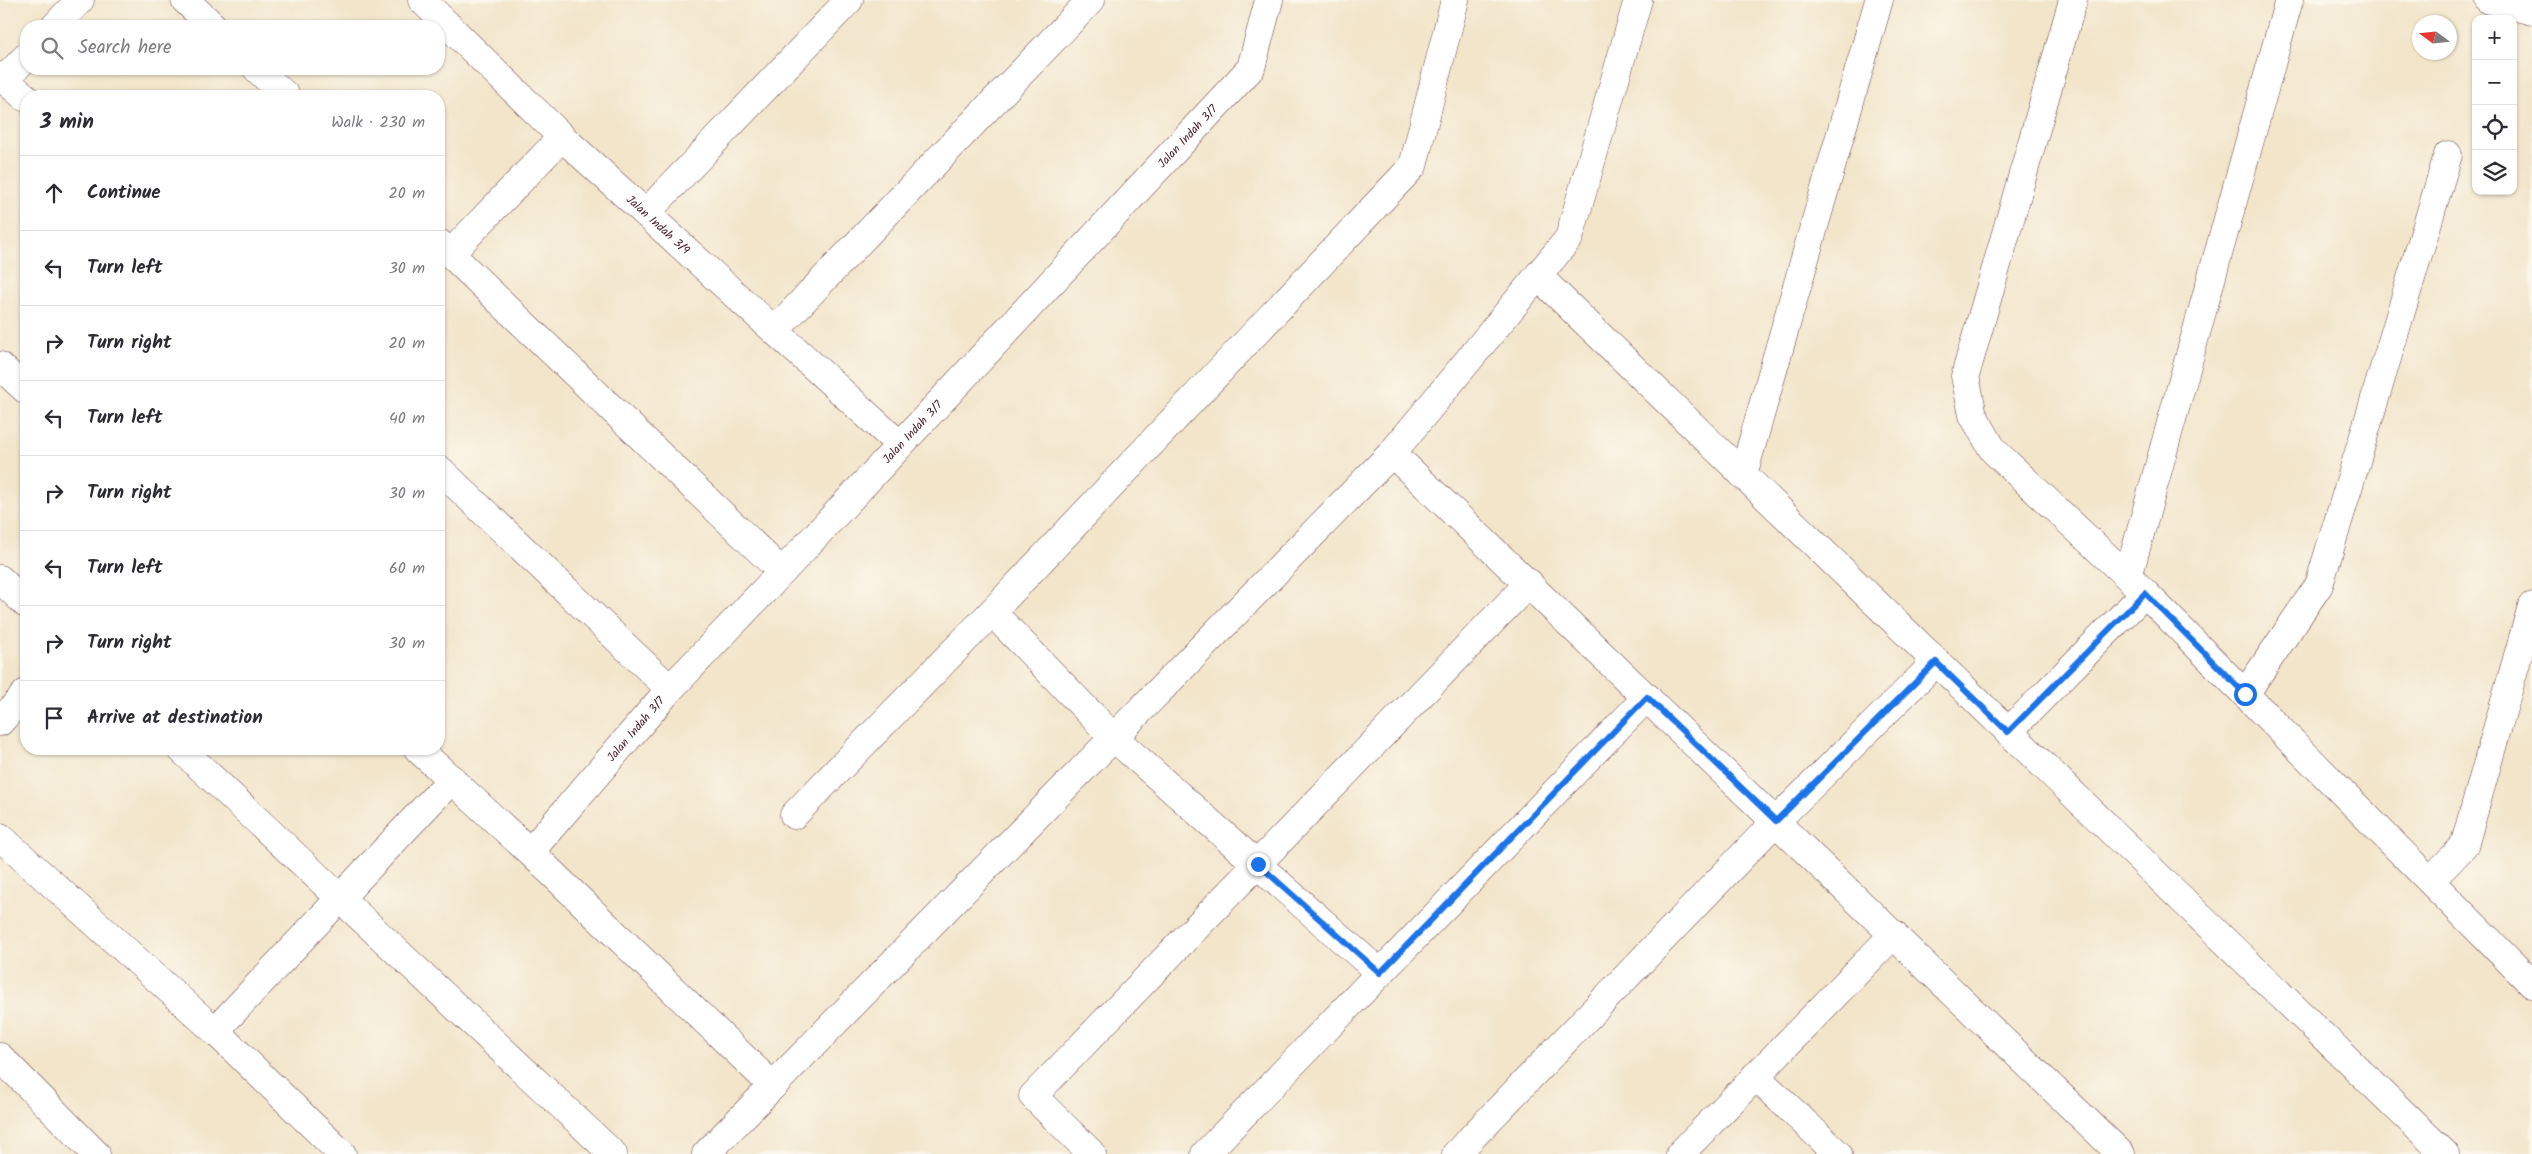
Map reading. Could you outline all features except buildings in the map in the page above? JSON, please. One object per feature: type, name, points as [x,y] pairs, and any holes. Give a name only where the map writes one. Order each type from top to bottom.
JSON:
[{"type":"street","points":[[61,20],[80,0]]},
{"type":"street","points":[[185,0],[207,20]]},
{"type":"street","name":"Jalan Indah 3/9","points":[[422,0],[442,20]]},
{"type":"street","points":[[646,213],[849,0]]},
{"type":"street","points":[[775,330],[1091,0]]},
{"type":"street","name":"Jalan Indah 3/7","points":[[530,852],[670,688],[782,572],[1251,68],[1269,0]]},
{"type":"street","points":[[794,815],[992,612],[1413,166],[1455,0]]},
{"type":"street","points":[[706,1154],[1392,452],[1570,238],[1638,0]]},
{"type":"street","points":[[1743,475],[1879,0]]},
{"type":"street","points":[[2073,0],[1965,376],[1973,415],[1993,450],[2136,585],[2532,984]]},
{"type":"street","points":[[2008,732],[2136,585],[2289,0]]},
{"type":"street","points":[[2489,0],[2532,11]]},
{"type":"street","name":"Jalan Indah 3/9","points":[[445,23],[562,137],[900,445]]},
{"type":"street","points":[[20,62],[3,78],[20,93]]},
{"type":"street","points":[[263,75],[280,90]]},
{"type":"street","points":[[445,247],[562,137]]},
{"type":"street","points":[[2245,694],[2319,585],[2448,155]]},
{"type":"street","points":[[445,249],[782,572]]},
{"type":"street","points":[[1538,276],[2445,1154]]},
{"type":"street","points":[[0,366],[20,384]]},
{"type":"street","points":[[1392,452],[2121,1154]]},
{"type":"street","points":[[445,476],[670,688]]},
{"type":"street","points":[[0,579],[20,598]]},
{"type":"street","points":[[1092,1154],[1033,1096],[1529,583]]},
{"type":"street","points":[[2430,881],[2464,846],[2532,606]]},
{"type":"street","points":[[992,612],[1114,737],[1380,973]]},
{"type":"street","points":[[1456,1154],[1776,821],[1936,662]]},
{"type":"street","points":[[1205,1154],[1647,697]]},
{"type":"street","points":[[0,722],[20,700]]},
{"type":"street","points":[[187,755],[612,1154]]},
{"type":"street","points":[[425,755],[530,852],[773,1086]]},
{"type":"street","points":[[215,1032],[452,780]]},
{"type":"street","points":[[0,836],[215,1032],[342,1154]]},
{"type":"street","points":[[1680,1154],[1894,934]]},
{"type":"street","points":[[0,1057],[96,1154]]},
{"type":"street","points":[[1755,1076],[1838,1154]]},
{"type":"route","points":[[1258,864],[1380,973],[1647,697],[1776,821],[1936,662],[2008,732],[2145,593],[2245,694]]}]
